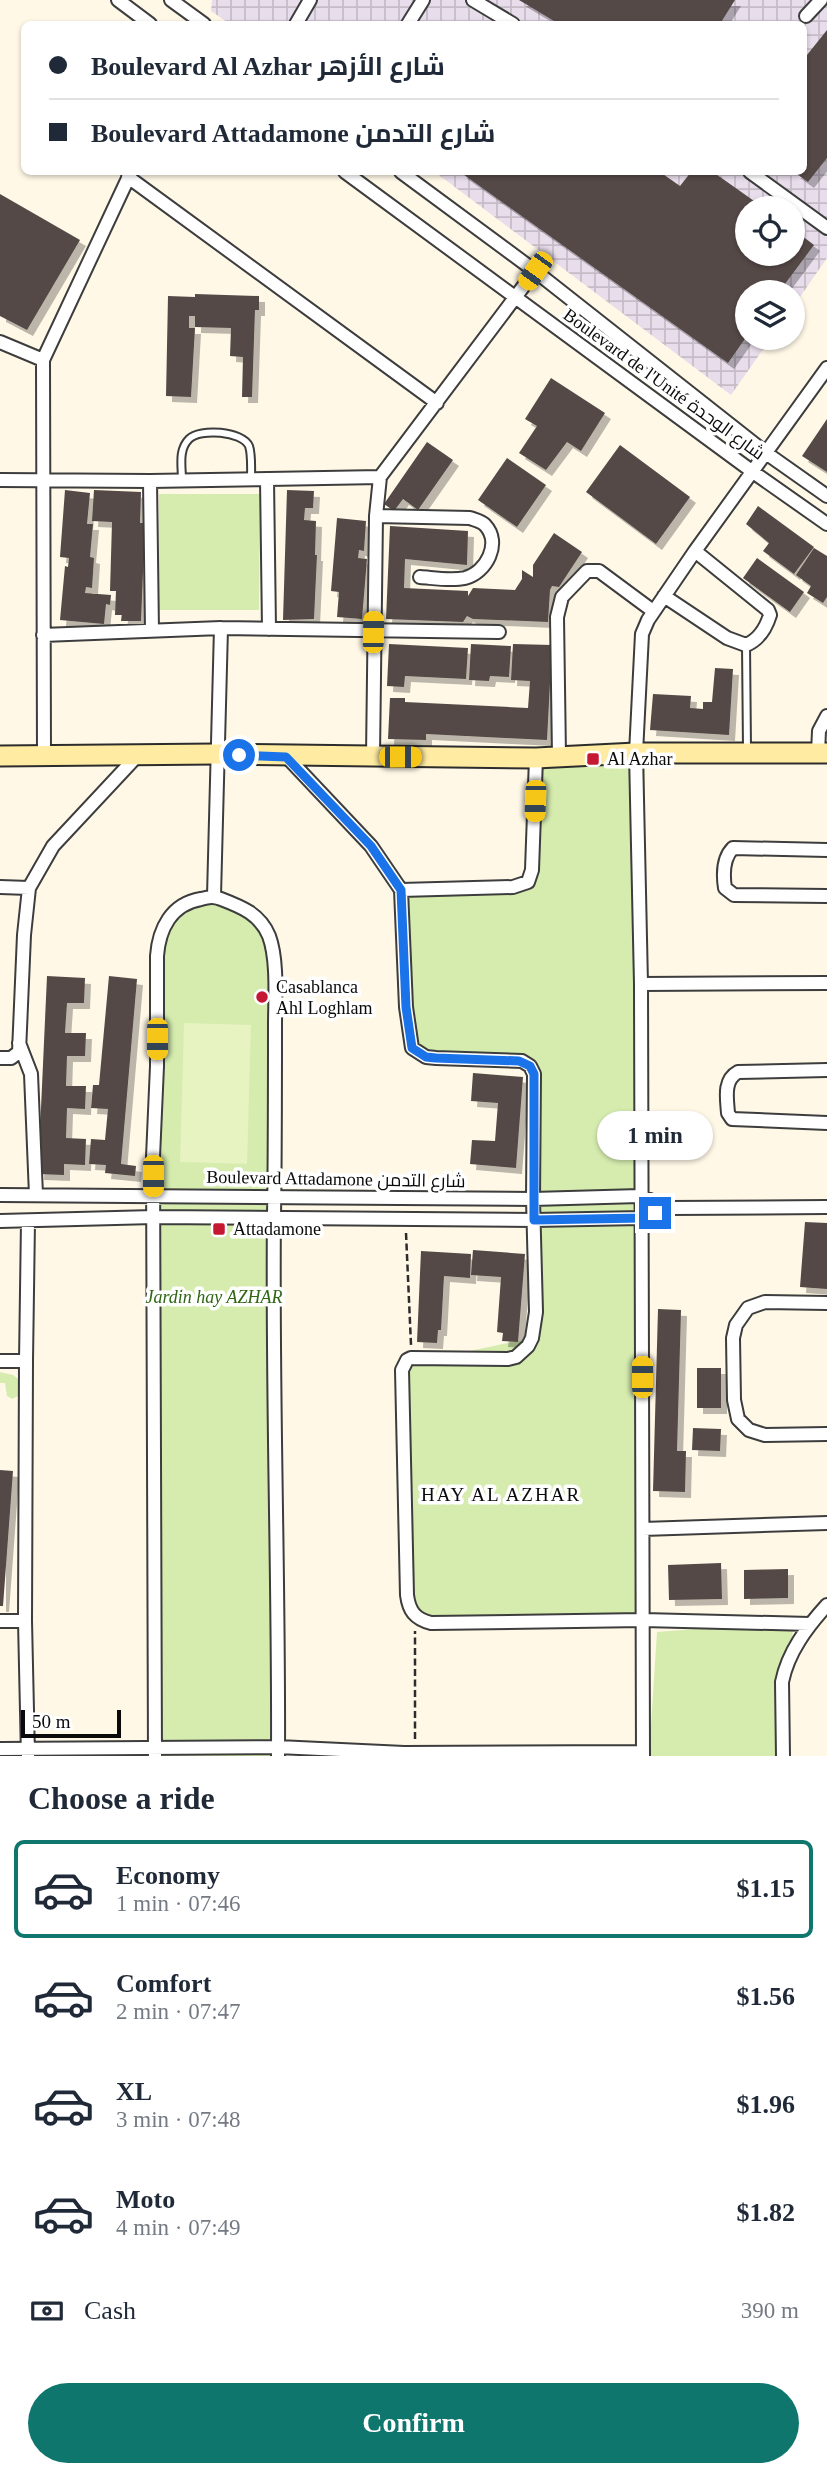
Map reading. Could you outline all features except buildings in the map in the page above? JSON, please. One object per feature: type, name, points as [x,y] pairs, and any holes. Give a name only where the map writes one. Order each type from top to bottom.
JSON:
[{"type":"main road","points":[[0,756],[216,754],[286,757],[536,758],[636,753],[822,753]]},
{"type":"street","points":[[118,0],[146,21]]},
{"type":"street","points":[[171,0],[200,21]]},
{"type":"street","points":[[192,15],[194,0]]},
{"type":"street","points":[[298,21],[310,0]]},
{"type":"street","points":[[410,21],[423,0]]},
{"type":"street","points":[[473,0],[508,21]]},
{"type":"street","points":[[803,20],[821,0]]},
{"type":"street","points":[[44,756],[43,360],[130,175]]},
{"type":"street","points":[[131,175],[437,403]]},
{"type":"street","name":"Boulevard de l'Unité شارع الوحدة","points":[[349,175],[827,524]]},
{"type":"street","name":"Boulevard de l'Unité شارع الوحدة","points":[[405,175],[535,271],[766,453],[827,496]]},
{"type":"street","points":[[754,175],[827,228]]},
{"type":"street","points":[[373,756],[373,632],[376,516],[380,477],[535,271]]},
{"type":"street","points":[[0,342],[43,360]]},
{"type":"street","points":[[0,1749],[28,1753],[643,1754],[641,985],[636,753],[642,634],[653,611],[827,368]]},
{"type":"street","points":[[0,480],[182,481],[380,477]]},
{"type":"street","points":[[267,479],[268,629]]},
{"type":"street","points":[[150,481],[152,631]]},
{"type":"street","points":[[376,516],[470,518],[481,522],[489,532],[492,540],[490,556],[482,569],[464,578],[420,577]]},
{"type":"street","points":[[664,596],[727,638],[746,645],[756,640],[770,615],[768,610],[695,551]]},
{"type":"street","points":[[559,756],[557,617],[562,597],[582,575],[591,570],[606,576],[653,611]]},
{"type":"street","points":[[43,635],[221,628],[499,632]]},
{"type":"street","points":[[214,896],[221,628]]},
{"type":"street","points":[[822,753],[819,731],[827,716]]},
{"type":"street","points":[[0,1058],[16,1056],[19,1043],[29,888],[53,846],[138,755]]},
{"type":"street","points":[[286,757],[371,846],[401,890],[406,1007],[412,1048],[426,1057],[519,1061],[530,1066],[534,1074],[536,1312],[532,1338],[516,1357],[497,1360],[411,1359],[407,1360],[402,1370],[407,1595],[411,1611],[416,1617],[431,1623],[519,1624],[643,1620],[810,1624]]},
{"type":"street","points":[[401,890],[513,887],[528,882],[532,870],[536,758]]},
{"type":"street","points":[[827,850],[733,848],[727,857],[723,880],[725,888],[734,895],[827,896]]},
{"type":"street","points":[[0,887],[29,888]]},
{"type":"street","points":[[155,1753],[155,982],[158,940],[164,924],[185,903],[214,896],[242,906],[256,916],[264,926],[272,948],[275,1013],[278,1752]]},
{"type":"street","points":[[641,985],[827,984]]},
{"type":"street","points":[[19,1043],[31,1074],[36,1195]]},
{"type":"street","points":[[827,1070],[738,1072],[730,1078],[727,1085],[727,1113],[732,1119],[827,1123]]},
{"type":"street","name":"Boulevard Attadamone شارع التدمن","points":[[0,1195],[153,1194],[533,1199],[640,1196],[669,1208]]},
{"type":"street","name":"Boulevard Attadamone شارع التدمن","points":[[0,1221],[154,1217],[534,1220],[642,1218],[669,1208],[827,1207]]},
{"type":"street","points":[[28,1221],[25,1621],[28,1753]]},
{"type":"street","points":[[827,1303],[765,1303],[748,1308],[736,1325],[732,1356],[736,1413],[749,1430],[765,1435],[827,1434]]},
{"type":"street","points":[[0,1361],[26,1360]]},
{"type":"street","points":[[643,1529],[827,1523]]},
{"type":"street","points":[[783,1756],[782,1682],[785,1670],[810,1624],[827,1605]]},
{"type":"street","points":[[0,1621],[25,1621]]},
{"type":"lane","points":[[182,481],[181,451],[188,440],[198,432],[233,434],[244,440],[249,448],[251,479]]},
{"type":"lane","points":[[746,645],[747,753]]},
{"type":"path","points":[[405,1219],[411,1359]]},
{"type":"path","points":[[407,1754],[416,1617]]},
{"type":"shaded area","points":[[212,0],[827,0],[827,258],[805,290],[805,280],[735,280],[735,350],[763,350],[731,395],[439,175],[807,175],[807,21],[226,21],[211,11]]},
{"type":"green space","points":[[159,494],[260,494],[259,610],[158,610]]},
{"type":"green space","points":[[539,753],[645,754],[642,1218],[645,1620],[406,1618],[408,1364],[532,1338],[535,1071],[412,1048],[401,890],[534,882]]},
{"type":"green space","name":"Jardin hay AZHAR","points":[[216,894],[267,934],[272,964],[278,1756],[160,1756],[154,950],[167,920]]},
{"type":"green space","points":[[184,1023],[251,1025],[247,1164],[180,1162]]},
{"type":"green space","points":[[0,1372],[18,1379],[18,1396],[12,1399],[7,1396],[5,1383],[0,1383]]},
{"type":"green space","points":[[794,1621],[788,1672],[788,1756],[649,1756],[657,1632]]},
{"type":"place","name":"Al Azhar","points":[[593,759]]},
{"type":"place","name":"Casablanca Ahl Loghlam","points":[[262,997]]},
{"type":"place","name":"Attadamone","points":[[219,1229]]},
{"type":"district","name":"HAY AL AZHAR","points":[[501,1494]]},
{"type":"route","points":[[239,755],[286,757],[371,846],[389,869],[401,890],[406,1007],[412,1048],[426,1057],[522,1061],[532,1069],[534,1220],[642,1218],[655,1213]]}]
